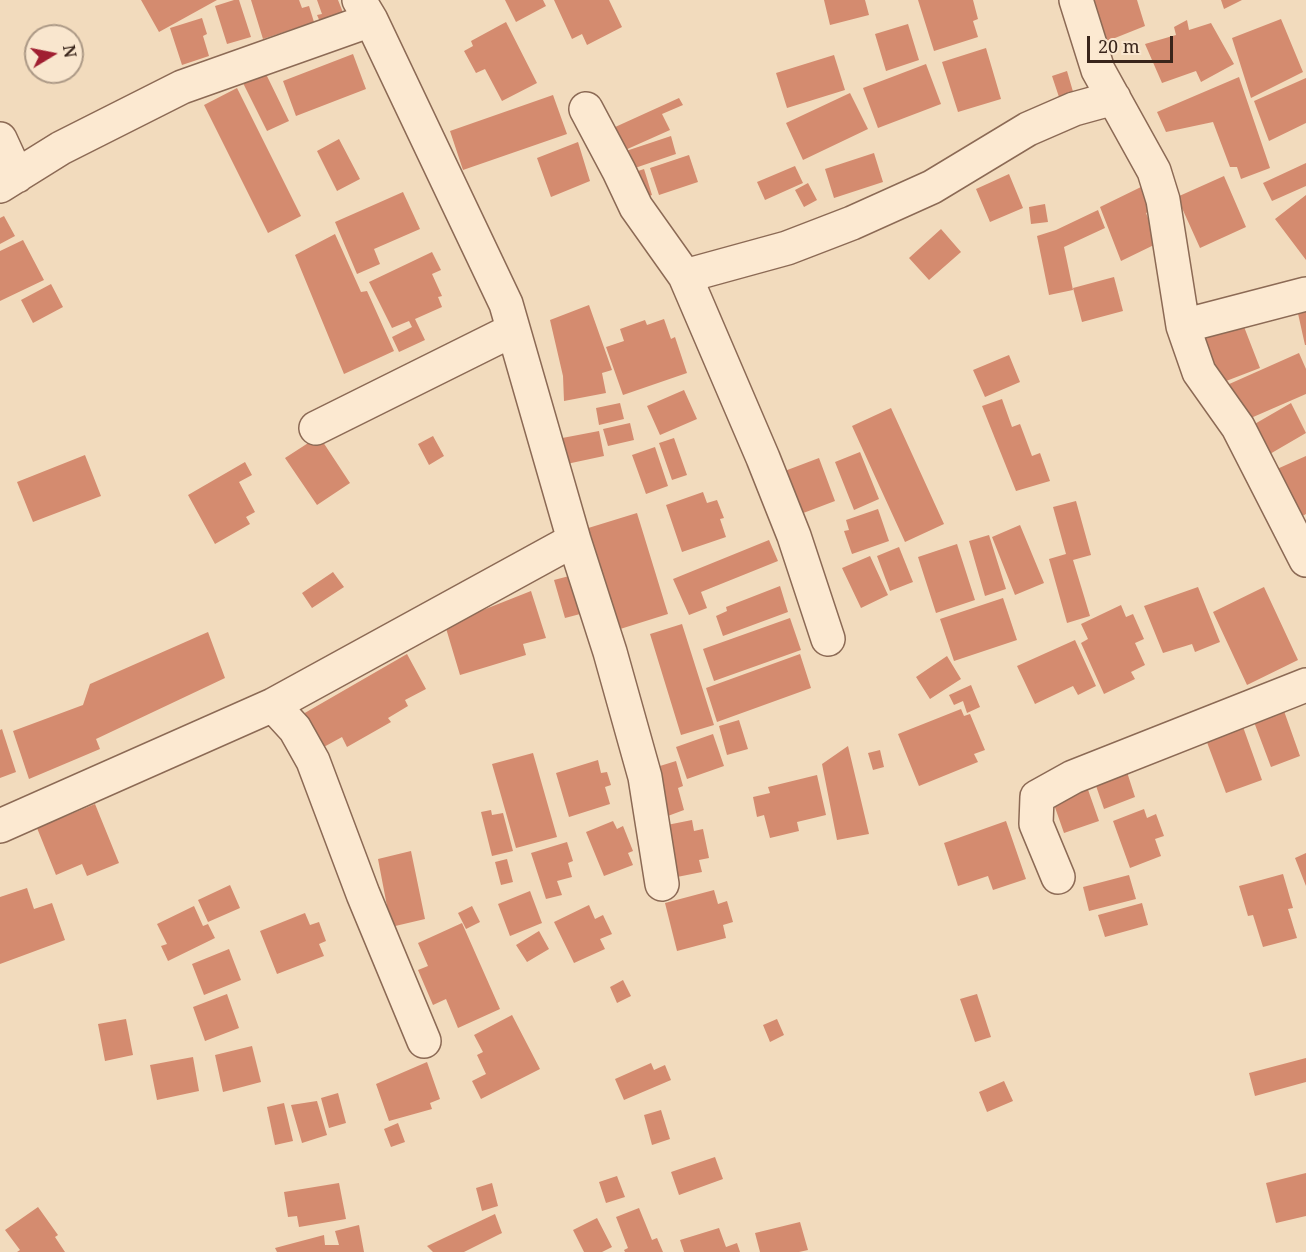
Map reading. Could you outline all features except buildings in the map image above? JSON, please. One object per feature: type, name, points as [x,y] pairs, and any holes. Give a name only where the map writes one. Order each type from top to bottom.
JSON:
[{"type":"street","points":[[1076,0],[1098,70],[1154,171],[1163,200],[1183,326],[1199,372],[1238,427],[1306,560]]},
{"type":"street","points":[[0,139],[9,181],[61,148],[182,87],[365,10],[506,304],[645,777],[662,884]]},
{"type":"street","points":[[685,276],[787,248],[852,223],[932,186],[1028,129],[1074,109],[1114,98]]},
{"type":"street","points":[[586,109],[636,207],[685,276],[781,502],[828,639]]},
{"type":"street","points":[[1183,326],[1306,294]]},
{"type":"street","points":[[316,428],[513,330]]},
{"type":"street","points":[[0,826],[273,705],[574,540]]},
{"type":"street","points":[[1058,877],[1036,824],[1037,797],[1072,777],[1306,685]]},
{"type":"street","points":[[273,705],[295,729],[313,761],[363,894],[424,1041]]}]
